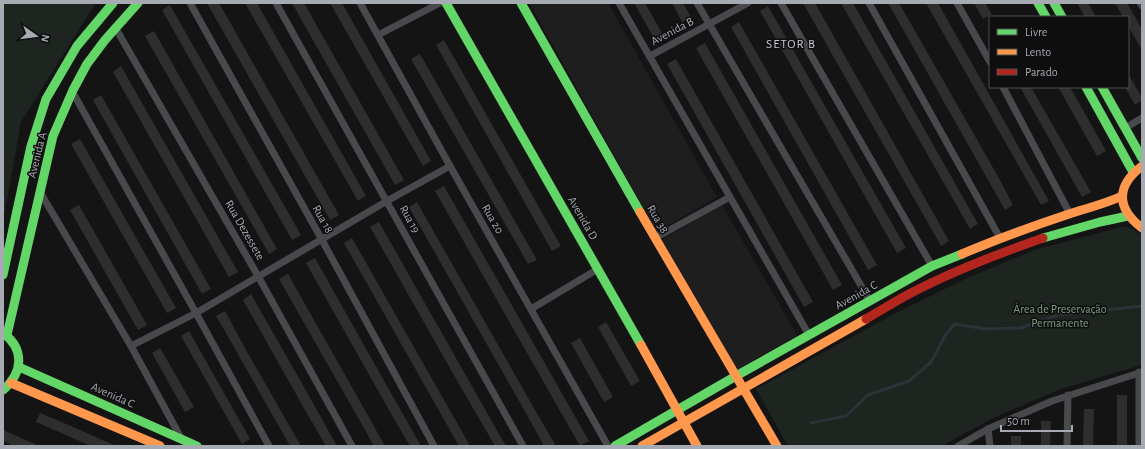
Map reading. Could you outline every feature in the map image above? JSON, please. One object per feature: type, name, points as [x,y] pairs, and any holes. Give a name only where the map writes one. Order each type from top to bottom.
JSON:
[{"type":"street","name":"Avenida A","points":[[5,334],[54,136],[72,91],[88,63],[115,27],[138,3]]},
{"type":"street","name":"Rua 18","points":[[190,3],[322,240],[434,446]]},
{"type":"street","name":"Rua 19","points":[[276,3],[523,446]]},
{"type":"street","name":"Rua 20","points":[[360,3],[608,446]]},
{"type":"street","points":[[378,35],[440,3]]},
{"type":"street","name":"Avenida D","points":[[446,3],[698,446]]},
{"type":"street","name":"Rua 38","points":[[521,3],[655,238],[777,446]]},
{"type":"street","points":[[619,3],[808,335]]},
{"type":"street","points":[[697,3],[870,301]]},
{"type":"street","name":"Avenida B","points":[[650,56],[748,3]]},
{"type":"street","points":[[781,3],[932,266]]},
{"type":"street","points":[[870,3],[1000,238]]},
{"type":"street","points":[[957,3],[987,50]]},
{"type":"street","points":[[1038,3],[1044,16]]},
{"type":"street","points":[[1054,3],[1061,16]]},
{"type":"street","name":"Avenida A","points":[[3,275],[31,146],[46,99],[76,46],[111,4]]},
{"type":"street","name":"Rua Dezessete","points":[[115,27],[258,276],[352,446]]},
{"type":"street","points":[[1004,88],[1070,214]]},
{"type":"street","points":[[1087,88],[1133,172]]},
{"type":"street","points":[[1103,88],[1142,158]]},
{"type":"street","points":[[72,91],[269,446]]},
{"type":"street","points":[[1124,128],[1142,118]]},
{"type":"street","points":[[131,346],[196,313],[387,201],[450,166]]},
{"type":"street","points":[[1142,166],[1133,172],[1125,182],[1122,196],[1123,206],[1128,216],[1142,228]]},
{"type":"street","points":[[40,192],[131,346],[180,438]]},
{"type":"street","name":"Avenida C","points":[[615,446],[808,335],[932,266],[1000,238],[1070,214],[1105,204],[1122,196]]},
{"type":"street","points":[[655,238],[730,197]]},
{"type":"street","points":[[642,446],[909,294],[951,274],[987,259],[1063,232],[1128,216]]},
{"type":"street","points":[[531,308],[598,269]]},
{"type":"street","points":[[3,390],[12,383],[19,367],[19,355],[15,344],[5,334]]},
{"type":"street","name":"Avenida C","points":[[19,367],[197,446]]},
{"type":"street","points":[[958,446],[988,429],[1018,415],[1068,395],[1141,372],[1139,446]]},
{"type":"street","points":[[12,383],[160,446]]},
{"type":"street","points":[[1067,446],[1068,395]]},
{"type":"street","points":[[988,429],[990,446]]},
{"type":"shaded area","points":[[529,3],[608,3],[717,197],[657,232]]},
{"type":"shaded area","points":[[722,205],[797,335],[737,370],[662,240]]},
{"type":"green space","points":[[3,3],[95,4],[21,122],[3,222]]},
{"type":"green space","name":"Área de Preservação Permanente","points":[[1126,226],[1142,235],[1142,365],[1061,389],[993,418],[942,446],[788,446],[756,389],[894,314],[967,278],[1037,249]]},
{"type":"building","points":[[207,3],[219,3],[339,215],[330,220]]},
{"type":"building","points":[[245,3],[257,3],[366,196],[358,201]]},
{"type":"building","points":[[292,3],[304,3],[404,180],[395,185]]},
{"type":"building","points":[[330,3],[342,3],[431,161],[423,166]]},
{"type":"building","points":[[634,3],[645,3],[663,35],[655,40]]},
{"type":"building","points":[[672,3],[683,3],[691,17],[682,22]]},
{"type":"building","points":[[803,3],[815,3],[949,241],[941,246]]},
{"type":"building","points":[[841,3],[853,3],[978,224],[970,229]]},
{"type":"building","points":[[888,3],[899,3],[1000,180],[1013,205],[1005,210]]},
{"type":"building","points":[[926,3],[938,3],[1049,201],[1041,205]]},
{"type":"building","points":[[974,3],[985,3],[992,14],[983,19]]},
{"type":"building","points":[[1077,3],[1088,3],[1095,16],[1084,16]]},
{"type":"building","points":[[1115,3],[1127,3],[1138,22],[1142,30],[1142,50],[1129,28],[1129,16],[1122,16]]},
{"type":"building","points":[[170,5],[301,235],[292,240],[162,10]]},
{"type":"building","points":[[768,6],[906,248],[897,253],[760,11]]},
{"type":"building","points":[[739,22],[877,265],[868,270],[731,27]]},
{"type":"building","points":[[154,31],[277,249],[269,254],[145,36]]},
{"type":"building","points":[[444,40],[561,246],[552,251],[436,45]]},
{"type":"building","points":[[705,43],[842,285],[833,290],[696,48]]},
{"type":"building","points":[[420,54],[537,260],[528,264],[411,59]]},
{"type":"building","points":[[676,59],[813,302],[804,307],[667,64]]},
{"type":"building","points":[[121,66],[238,272],[229,277],[113,72]]},
{"type":"building","points":[[1129,75],[1142,98],[1142,100],[1135,105],[1126,88],[1129,88]]},
{"type":"building","points":[[1021,88],[1032,88],[1091,192],[1082,197]]},
{"type":"building","points":[[1059,88],[1071,88],[1106,151],[1097,156]]},
{"type":"building","points":[[101,95],[211,289],[202,294],[93,100]]},
{"type":"building","points":[[80,139],[176,308],[167,313],[71,144]]},
{"type":"building","points":[[444,186],[589,441],[580,446],[435,191]]},
{"type":"building","points":[[417,202],[556,446],[544,446],[409,207]]},
{"type":"building","points":[[79,205],[147,325],[138,330],[70,210]]},
{"type":"building","points":[[379,222],[506,446],[495,446],[459,384],[370,227]]},
{"type":"building","points":[[352,238],[469,444],[459,446],[344,243]]},
{"type":"building","points":[[315,258],[421,446],[410,446],[306,263]]},
{"type":"building","points":[[288,274],[385,446],[374,446],[279,279]]},
{"type":"building","points":[[251,294],[337,446],[326,446],[305,410],[243,300]]},
{"type":"building","points":[[225,311],[301,446],[290,446],[216,316]]},
{"type":"building","points":[[606,322],[640,381],[631,386],[598,327]]},
{"type":"building","points":[[189,331],[250,439],[242,444],[181,336]]},
{"type":"building","points":[[580,338],[613,397],[604,402],[571,343]]},
{"type":"building","points":[[160,348],[194,407],[185,412],[152,353]]},
{"type":"building","points":[[1117,395],[1127,395],[1127,446],[1117,446]]},
{"type":"building","points":[[1084,409],[1094,409],[1093,446],[1083,446]]},
{"type":"building","points":[[40,413],[116,446],[91,446],[36,422]]},
{"type":"building","points":[[1041,421],[1051,421],[1050,446],[1041,446]]},
{"type":"building","points":[[3,430],[39,446],[14,446],[3,441]]},
{"type":"building","points":[[1011,436],[1021,436],[1021,446],[1011,446]]},
{"type":"waterway","points":[[811,423],[846,416],[868,395],[909,381],[931,362],[946,334],[955,324],[986,329],[1021,328],[1058,315],[1142,306]]},
{"type":"traffic: fast","points":[[3,275],[31,146],[46,99],[77,46],[113,3]]},
{"type":"traffic: fast","points":[[7,335],[53,136],[73,90],[87,64],[105,40],[138,3]]},
{"type":"traffic: fast","points":[[446,3],[641,345]]},
{"type":"traffic: fast","points":[[521,3],[640,212]]},
{"type":"traffic: fast","points":[[1038,3],[1045,16]]},
{"type":"traffic: fast","points":[[1054,3],[1061,16]]},
{"type":"traffic: fast","points":[[1087,88],[1133,172]]},
{"type":"traffic: fast","points":[[1103,88],[1142,158]]},
{"type":"traffic: fast","points":[[1043,238],[1100,222],[1128,216]]},
{"type":"traffic: fast","points":[[615,446],[932,266],[962,254]]},
{"type":"traffic: fast","points":[[3,333],[15,346],[19,361],[15,376],[3,390]]},
{"type":"traffic: fast","points":[[19,367],[197,446]]},
{"type":"traffic: slow","points":[[1142,166],[1127,181],[1122,197],[1127,213],[1142,228]]},
{"type":"traffic: slow","points":[[962,254],[1029,228],[1103,204],[1122,196]]},
{"type":"traffic: slow","points":[[640,212],[777,446]]},
{"type":"traffic: slow","points":[[642,446],[866,319]]},
{"type":"traffic: slow","points":[[641,345],[697,446]]},
{"type":"traffic: slow","points":[[11,383],[160,446]]},
{"type":"traffic: jam","points":[[866,319],[909,294],[941,278],[991,257],[1043,238]]},
{"type":"district","name":"SETOR B","points":[[791,43]]}]
